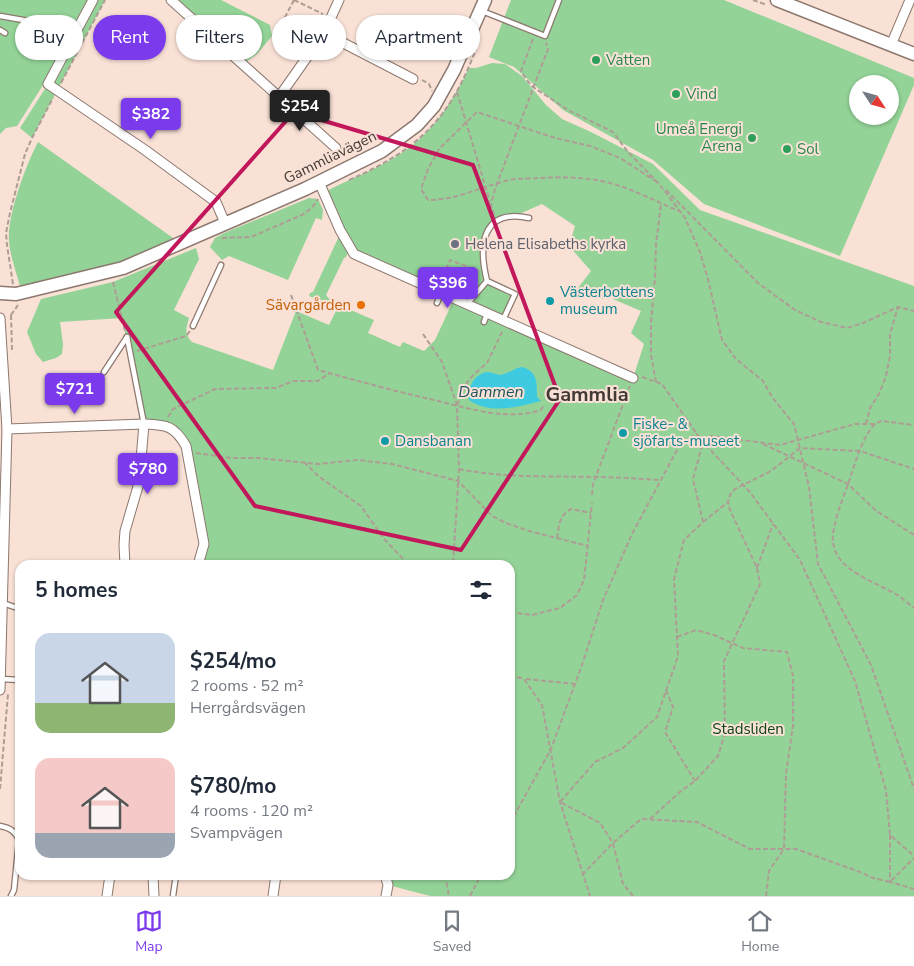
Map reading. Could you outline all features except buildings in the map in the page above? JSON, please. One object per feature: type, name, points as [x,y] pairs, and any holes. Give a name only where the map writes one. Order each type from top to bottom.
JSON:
[{"type":"street","points":[[83,19],[93,0]]},
{"type":"street","points":[[171,0],[336,148]]},
{"type":"street","points":[[333,15],[339,0]]},
{"type":"street","points":[[777,0],[914,54]]},
{"type":"street","points":[[891,45],[910,0]]},
{"type":"street","name":"Gammliavägen","points":[[0,294],[16,294],[123,268],[225,223],[321,188],[418,125],[441,95],[483,5]]},
{"type":"street","points":[[346,44],[413,79]]},
{"type":"street","points":[[61,60],[48,84],[145,150],[216,202],[225,223]]},
{"type":"street","points":[[279,97],[306,60]]},
{"type":"street","points":[[321,188],[340,230],[354,254],[466,305],[486,318],[504,322],[633,378]]},
{"type":"street","points":[[0,690],[7,429],[1,348],[3,316]]},
{"type":"street","points":[[7,429],[144,424],[162,425],[178,433],[186,446],[204,544],[199,560]]},
{"type":"street","points":[[125,560],[125,531],[139,483],[144,424]]},
{"type":"street","points":[[107,896],[109,880]]},
{"type":"street","points":[[153,880],[154,896]]},
{"type":"street","points":[[273,896],[275,880]]},
{"type":"street","points":[[386,880],[388,885],[386,896]]},
{"type":"lane","points":[[483,5],[545,36],[559,0]]},
{"type":"lane","points":[[0,16],[15,19]]},
{"type":"lane","points":[[0,30],[6,33]]},
{"type":"lane","points":[[466,305],[487,281],[482,261],[483,245],[495,221],[507,216],[517,215],[530,218]]},
{"type":"lane","points":[[194,326],[221,265]]},
{"type":"lane","points":[[487,281],[515,294],[504,322]]},
{"type":"lane","points":[[437,302],[439,292]]},
{"type":"lane","points":[[127,337],[144,424]]},
{"type":"lane","points":[[104,372],[127,337]]},
{"type":"lane","points":[[3,603],[15,607]]},
{"type":"lane","points":[[1,679],[15,680]]},
{"type":"lane","points":[[0,826],[15,832]]},
{"type":"lane","points":[[11,896],[15,880]]},
{"type":"lane","points":[[173,896],[175,880]]},
{"type":"path","points":[[3,316],[11,315],[18,305],[6,233],[25,154],[104,0]]},
{"type":"path","points":[[286,15],[294,0],[324,15]]},
{"type":"path","points":[[536,32],[521,70],[526,80],[568,110],[613,132],[628,152],[758,283],[795,310],[821,322],[847,328],[863,323],[898,306],[914,311]]},
{"type":"path","points":[[491,205],[497,184],[548,49],[545,36]]},
{"type":"path","points":[[349,180],[386,163],[412,146],[440,118],[457,92],[471,60]]},
{"type":"path","points":[[413,79],[424,80],[429,84],[430,90],[434,92]]},
{"type":"path","points":[[457,92],[495,221]]},
{"type":"path","points":[[681,212],[620,186],[590,179],[546,178],[511,180],[477,189],[464,196],[438,200],[428,200],[421,189],[428,169],[439,149],[478,112],[555,138],[590,146],[620,158],[660,185],[681,212],[685,218],[700,252],[722,340],[736,358],[763,381],[772,397],[794,424],[809,487],[818,564],[871,666],[914,789]]},
{"type":"path","points":[[220,238],[251,237],[302,215],[312,208],[321,188]]},
{"type":"path","points":[[656,382],[651,355],[651,323],[656,244],[661,204]]},
{"type":"path","points":[[439,292],[450,260],[486,274]]},
{"type":"path","points":[[113,282],[127,337]]},
{"type":"path","points":[[291,295],[318,370],[397,392],[482,412],[531,413],[541,410],[544,405]]},
{"type":"path","points":[[866,424],[870,408],[879,394],[886,376],[890,356],[890,334],[898,306]]},
{"type":"path","points":[[457,406],[466,384],[487,363],[504,322]]},
{"type":"path","points":[[130,353],[186,336],[194,326]]},
{"type":"path","points":[[423,334],[442,362],[457,406],[459,469],[453,560]]},
{"type":"path","points":[[162,425],[174,409],[215,389],[276,388],[293,382],[318,380],[330,373]]},
{"type":"path","points":[[592,495],[596,477],[633,378],[640,377],[662,384],[703,442],[744,485],[800,560],[855,682],[886,790],[890,835],[890,882]]},
{"type":"path","points":[[914,425],[881,421],[870,429],[837,513],[832,542],[839,557],[860,576],[898,595],[914,608]]},
{"type":"path","points":[[703,522],[693,479],[703,442],[711,436],[780,445],[855,424],[875,424]]},
{"type":"path","points":[[515,814],[551,749],[576,684],[604,600],[632,534],[660,480],[684,441],[697,434]]},
{"type":"path","points":[[760,443],[848,484],[875,510],[914,534]]},
{"type":"path","points":[[560,802],[596,762],[623,748],[657,717],[678,656],[674,579],[684,540],[728,502],[730,495],[735,489],[771,471],[800,448],[860,452],[914,469]]},
{"type":"path","points":[[187,452],[231,458],[259,458],[319,464],[358,460],[374,461],[458,481],[492,516],[522,528],[588,546]]},
{"type":"path","points":[[304,462],[318,476],[361,506],[384,539],[404,560]]},
{"type":"path","points":[[459,469],[478,473],[555,478],[596,477],[660,480]]},
{"type":"path","points":[[650,819],[695,781],[718,756],[725,733],[724,660],[760,584],[757,568],[728,502]]},
{"type":"path","points":[[515,613],[532,615],[560,608],[577,594],[584,580],[592,503]]},
{"type":"path","points":[[557,538],[562,517],[566,512],[571,509],[591,513]]},
{"type":"path","points":[[757,568],[773,524]]},
{"type":"path","points":[[676,637],[696,630],[732,642],[743,648],[787,652],[793,676],[793,726],[786,773],[784,849],[769,871],[766,896]]},
{"type":"path","points":[[515,676],[576,684]]},
{"type":"path","points":[[524,679],[542,705],[560,802],[590,896]]},
{"type":"path","points":[[666,690],[673,707],[666,732],[695,781]]},
{"type":"path","points":[[560,802],[600,823],[613,843],[623,884],[633,896]]},
{"type":"path","points":[[582,875],[613,843],[641,819],[650,819],[697,822],[750,849],[796,849],[873,878],[914,889]]},
{"type":"path","points":[[890,835],[914,857],[890,882]]},
{"type":"path","points":[[446,880],[449,896]]},
{"type":"path","points":[[470,896],[478,880]]},
{"type":"highlighted area","points":[[294,112],[473,165],[560,399],[461,550],[255,506],[116,312]]},
{"type":"green space","points":[[0,0],[105,0],[97,15],[93,15],[93,23],[83,42],[83,15],[15,15],[15,60],[73,60],[32,138],[20,128],[48,84],[46,76],[45,82],[17,126],[6,128],[0,134]]},
{"type":"green space","points":[[171,0],[221,0],[250,15],[188,15]]},
{"type":"green space","name":"Umeå Energi Arena","points":[[511,0],[724,0],[914,78],[914,85],[899,120],[899,75],[849,75],[849,125],[897,125],[840,256],[704,204],[653,160],[563,110],[514,67],[489,57]]},
{"type":"green space","points":[[262,21],[270,25],[272,36],[262,48]]},
{"type":"green space","points":[[238,60],[249,60],[243,64]]},
{"type":"green space","name":"Stadsliden","points":[[492,63],[505,64],[522,76],[546,105],[562,119],[653,164],[700,210],[914,286],[914,896],[430,896],[388,885],[386,880],[515,880],[515,560],[199,560],[204,544],[186,446],[178,433],[144,424],[122,318],[60,322],[63,344],[62,354],[43,362],[36,354],[27,332],[41,299],[113,282],[196,248],[199,259],[174,310],[189,318],[186,331],[192,342],[273,370],[296,311],[329,325],[339,305],[374,320],[368,333],[400,347],[403,342],[424,351],[435,340],[454,299],[350,249],[326,295],[330,300],[328,304],[309,296],[313,292],[341,232],[323,193],[385,163],[413,145],[445,110],[469,68]],"holes":[[[542,204],[575,226],[569,246],[591,271],[578,288],[603,299],[606,294],[641,311],[631,333],[644,344],[633,378],[502,321],[515,294],[487,281],[484,250],[487,237],[495,221],[517,215]]]},
{"type":"green space","points":[[38,142],[180,243],[67,282],[20,286],[11,252],[9,230],[18,190]]},
{"type":"green space","points":[[309,198],[318,199],[323,210],[322,220],[316,218],[288,280],[229,256],[222,260],[210,247],[215,238],[224,233]]},
{"type":"water","name":"Dammen","points":[[522,367],[534,375],[537,397],[541,401],[514,407],[495,408],[477,405],[469,400],[470,386],[482,373],[502,375]]},
{"type":"place","name":"Vatten","points":[[596,60]]},
{"type":"place","name":"Vind","points":[[676,94]]},
{"type":"place","name":"Umeå Energi Arena","points":[[752,138]]},
{"type":"place","name":"Sol","points":[[787,149]]},
{"type":"place","name":"Helena Elisabeths kyrka","points":[[455,244]]},
{"type":"place","name":"Västerbottens museum","points":[[550,301]]},
{"type":"place","name":"Sävargården","points":[[361,305]]},
{"type":"place","name":"Fiske- & sjöfarts-museet","points":[[623,433]]},
{"type":"place","name":"Dansbanan","points":[[385,441]]},
{"type":"district","name":"Gammlia","points":[[587,394]]}]
